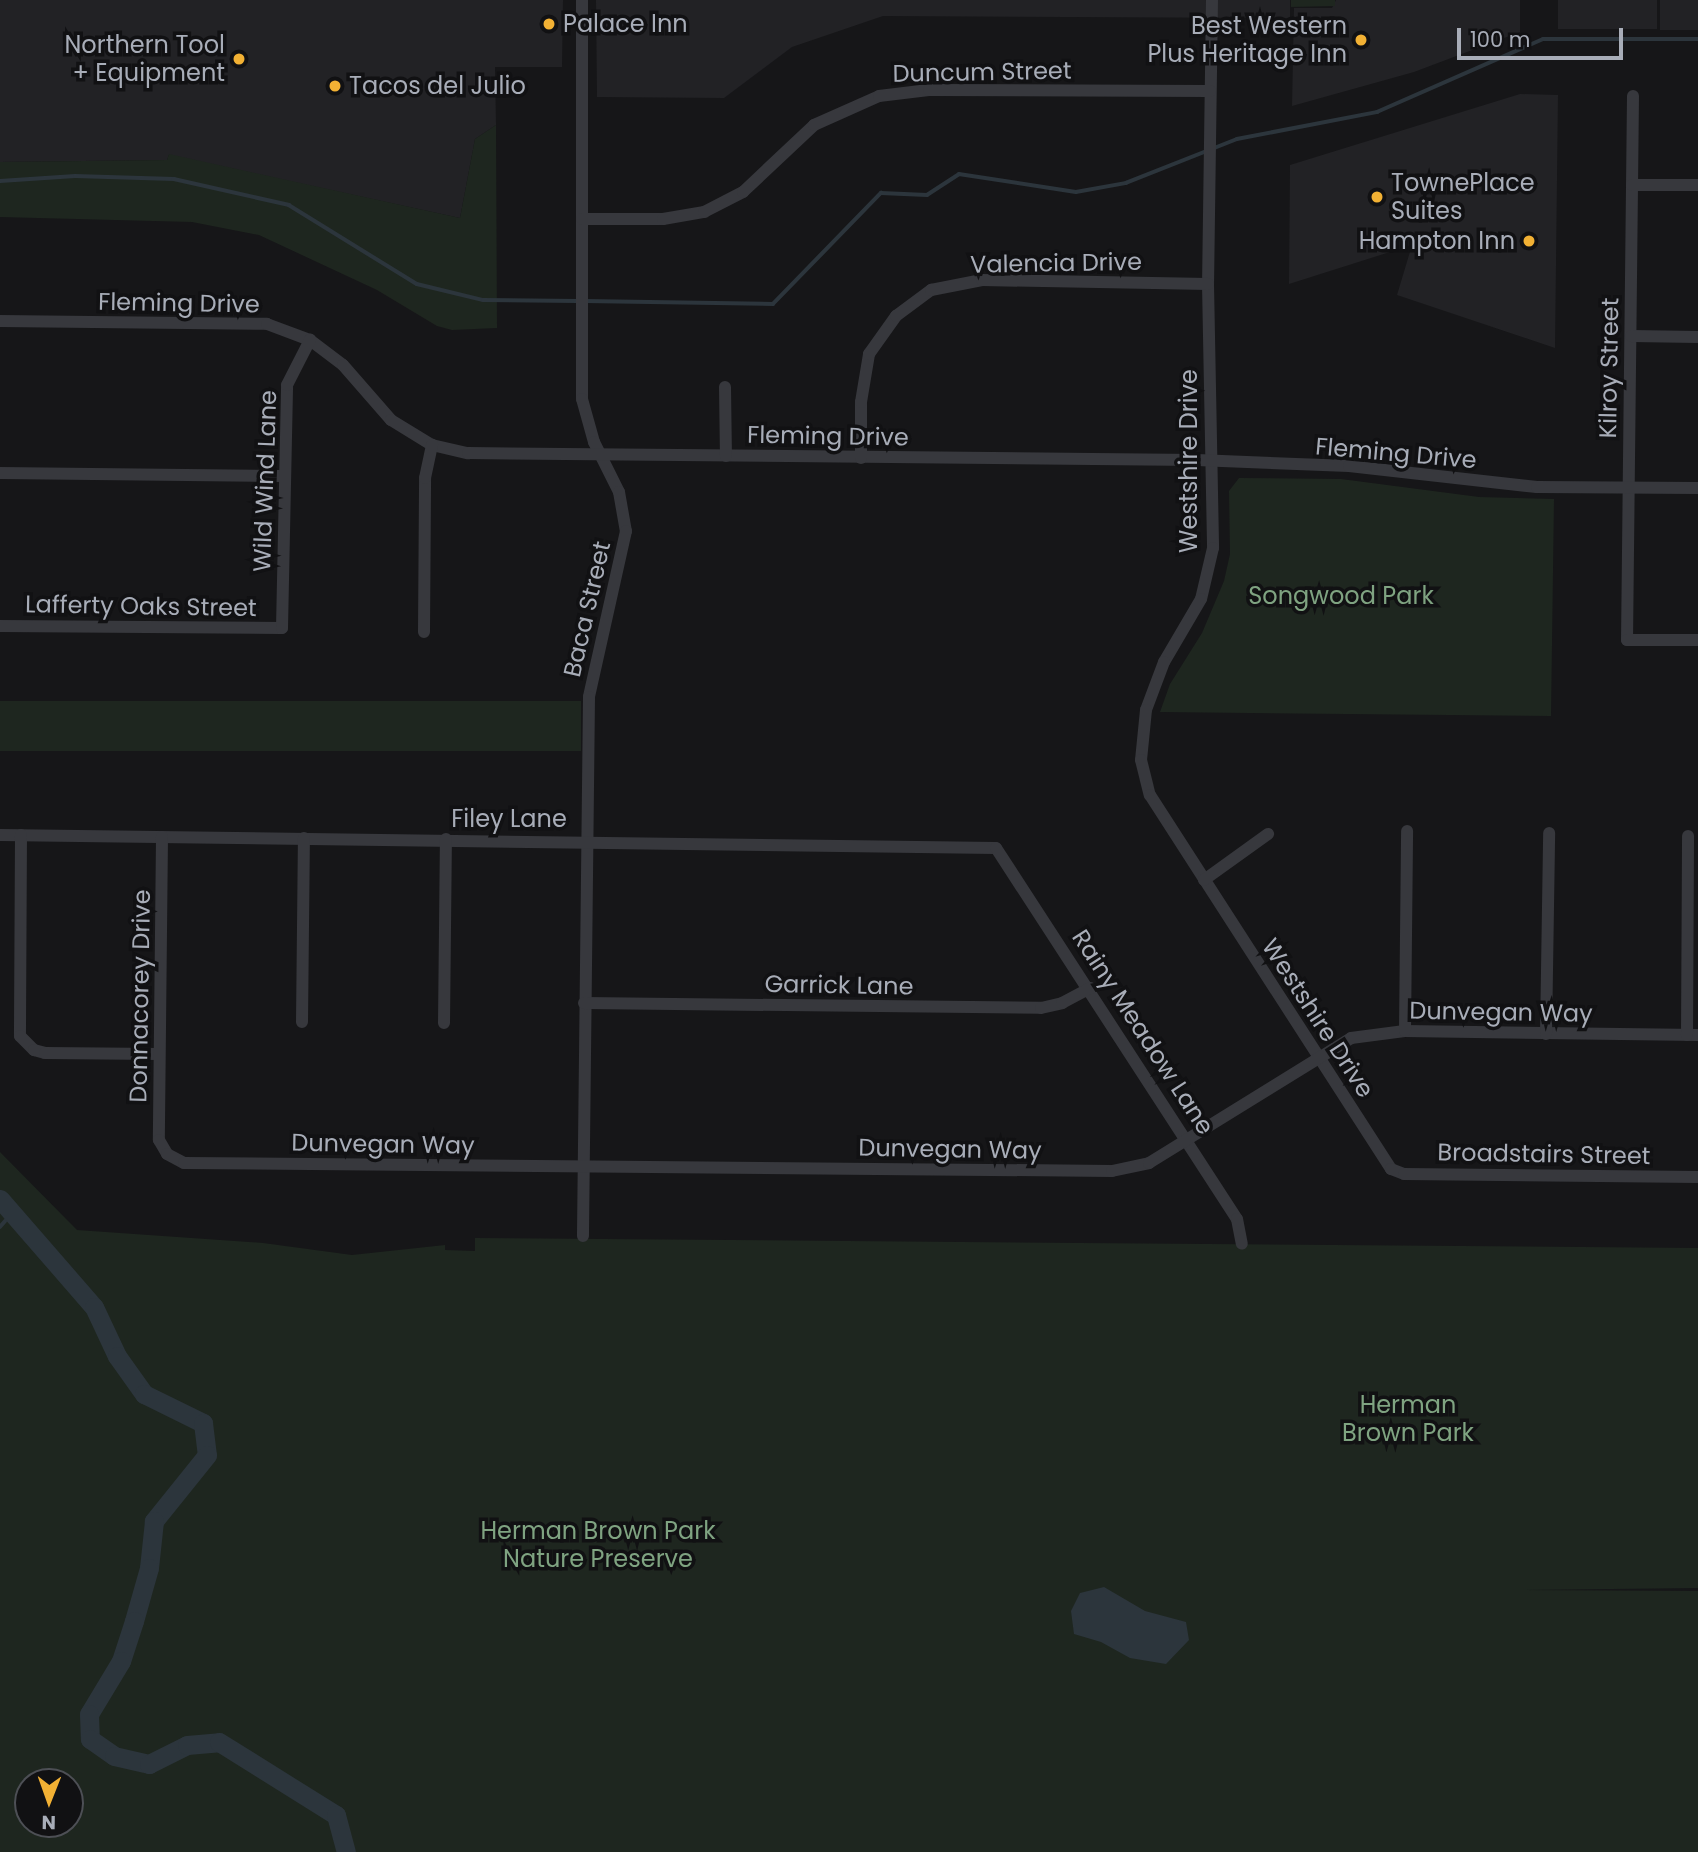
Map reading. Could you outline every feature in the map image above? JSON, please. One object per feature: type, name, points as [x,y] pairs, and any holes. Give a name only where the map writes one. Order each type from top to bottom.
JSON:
[{"type":"street","name":"Baca Street","points":[[582,0],[582,399],[624,511],[625,551],[589,697],[583,1236]]},
{"type":"street","name":"Westshire Drive","points":[[1212,0],[1209,175],[1212,463],[1209,576],[1187,627],[1154,685],[1141,760],[1150,795],[1391,1169]]},
{"type":"street","name":"Duncum Street","points":[[582,219],[663,219],[704,212],[743,192],[814,125],[879,96],[929,90],[1210,91]]},
{"type":"street","name":"Kilroy Street","points":[[1633,96],[1628,640],[1698,640]]},
{"type":"street","points":[[1632,184],[1698,185]]},
{"type":"street","name":"Valencia Drive","points":[[861,458],[861,402],[869,354],[896,316],[931,290],[982,280],[1209,284]]},
{"type":"street","name":"Fleming Drive","points":[[0,321],[267,324],[310,341],[342,365],[391,420],[432,445],[505,457],[726,456],[1349,466],[1537,487],[1698,488]]},
{"type":"street","points":[[1631,337],[1698,337]]},
{"type":"street","name":"Wild Wind Lane","points":[[282,628],[287,385],[310,341]]},
{"type":"street","points":[[725,387],[726,456]]},
{"type":"street","points":[[424,632],[425,478],[432,445]]},
{"type":"street","points":[[0,473],[284,476]]},
{"type":"street","name":"Lafferty Oaks Street","points":[[0,626],[282,628]]},
{"type":"street","points":[[1405,1031],[1407,831]]},
{"type":"street","points":[[1546,1034],[1549,833]]},
{"type":"street","points":[[1204,880],[1268,834]]},
{"type":"street","name":"Filey Lane","points":[[0,835],[996,848]]},
{"type":"street","points":[[20,835],[20,1036],[34,1050],[45,1053],[159,1054]]},
{"type":"street","points":[[1688,836],[1693,1035]]},
{"type":"street","name":"Donnacorey Drive","points":[[162,837],[159,1140],[167,1154]]},
{"type":"street","points":[[302,1022],[304,838]]},
{"type":"street","points":[[444,1023],[446,839]]},
{"type":"street","name":"Rainy Meadow Lane","points":[[996,848],[1188,1140],[1237,1219],[1242,1244]]},
{"type":"street","name":"Garrick Lane","points":[[584,1003],[1041,1008],[1062,1003],[1090,988]]},
{"type":"street","name":"Dunvegan Way","points":[[167,1154],[184,1163],[1112,1171],[1149,1163],[1317,1055],[1351,1038],[1405,1031],[1693,1035]]},
{"type":"street","name":"Broadstairs Street","points":[[1391,1169],[1404,1174],[1698,1177]]},
{"type":"shaded area","points":[[0,0],[563,0],[562,67],[495,67],[496,125],[475,139],[460,218],[169,155],[167,160],[0,162]]},
{"type":"shaded area","points":[[596,0],[1290,0],[1290,18],[883,16],[792,47],[724,98],[597,97]]},
{"type":"shaded area","points":[[1336,0],[1520,0],[1520,32],[1414,72],[1292,106],[1294,8],[1332,8]]},
{"type":"shaded area","points":[[1558,0],[1657,0],[1657,29],[1558,29]]},
{"type":"shaded area","points":[[1660,0],[1698,0],[1698,30],[1660,30]]},
{"type":"shaded area","points":[[1520,94],[1558,95],[1555,348],[1397,295],[1412,245],[1289,284],[1290,165]]},
{"type":"shaded area","points":[[1104,1587],[1145,1611],[1186,1622],[1189,1640],[1166,1664],[1130,1658],[1101,1642],[1074,1634],[1071,1611],[1080,1593]]},
{"type":"green space","points":[[1291,0],[1335,0],[1335,6],[1291,7]]},
{"type":"green space","points":[[496,125],[497,328],[452,330],[437,326],[377,290],[259,235],[192,222],[0,217],[0,162],[167,160],[169,154],[460,218],[475,139]]},
{"type":"green space","name":"Songwood Park","points":[[1239,478],[1341,479],[1479,497],[1554,499],[1551,716],[1160,712],[1170,684],[1202,633],[1224,581],[1230,554],[1229,491]]},
{"type":"green space","points":[[0,701],[581,701],[581,751],[0,751]]},
{"type":"green space","name":"Herman Brown Park Nature Preserve","points":[[0,1152],[77,1230],[263,1243],[352,1255],[445,1245],[445,1250],[475,1251],[475,1238],[1698,1248],[1698,1588],[1524,1590],[1698,1591],[1698,1852],[0,1852]]},
{"type":"waterway","points":[[585,301],[773,304],[881,193],[927,195],[959,174],[1076,192],[1126,183],[1237,139],[1377,112],[1543,39],[1698,39]]},
{"type":"waterway","points":[[0,181],[75,176],[174,179],[289,205],[417,284],[483,300],[577,301]]},
{"type":"waterway","points":[[0,1199],[94,1307],[117,1356],[144,1394],[203,1423],[207,1455],[154,1521],[149,1568],[134,1621],[121,1661],[89,1714],[90,1739],[114,1756],[149,1764],[187,1745],[219,1742],[336,1815],[346,1852]]},
{"type":"waterway","points":[[0,1227],[14,1211]]},
{"type":"place","name":"Palace Inn","points":[[549,24]]},
{"type":"place","name":"Best Western Plus Heritage Inn","points":[[1361,40]]},
{"type":"place","name":"Northern Tool + Equipment","points":[[239,59]]},
{"type":"place","name":"Tacos del Julio","points":[[335,86]]},
{"type":"place","name":"TownePlace Suites","points":[[1377,197]]},
{"type":"place","name":"Hampton Inn","points":[[1529,241]]},
{"type":"park label","name":"Herman Brown Park","points":[[1408,1419]]}]
